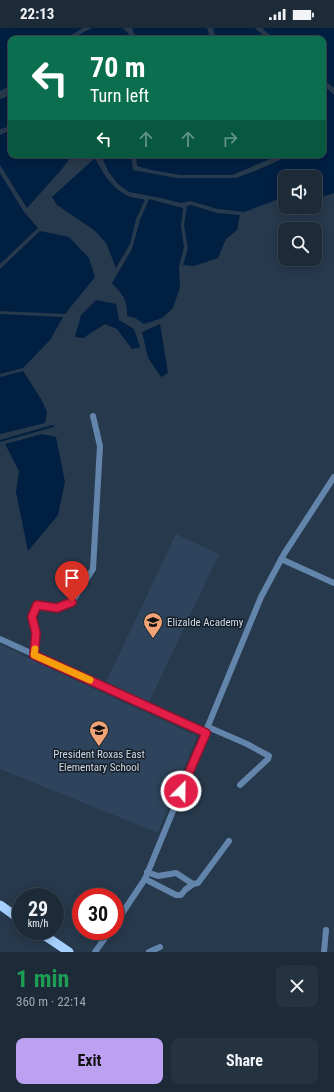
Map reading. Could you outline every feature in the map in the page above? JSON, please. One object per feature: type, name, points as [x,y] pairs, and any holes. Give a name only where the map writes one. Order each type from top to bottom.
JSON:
[{"type":"main road","points":[[0,905],[12,914]]},
{"type":"main road","points":[[51,940],[69,952]]},
{"type":"street","points":[[34,655],[36,633],[32,617],[37,605],[57,608],[72,602],[93,569],[100,446],[93,416]]},
{"type":"street","points":[[124,910],[145,879],[261,597],[281,559],[334,477]]},
{"type":"street","points":[[281,559],[334,583]]},
{"type":"street","points":[[0,639],[207,730],[247,744],[269,756],[268,759],[240,785]]},
{"type":"street","points":[[145,879],[176,895],[181,895],[193,884],[198,883],[229,841]]},
{"type":"street","points":[[148,872],[158,876],[176,873],[193,884]]},
{"type":"street","points":[[324,952],[326,930]]},
{"type":"street","points":[[95,952],[104,940]]},
{"type":"street","points":[[149,952],[160,947]]},
{"type":"shaded area","points":[[0,28],[83,28],[71,36],[8,36],[8,87],[0,91]]},
{"type":"shaded area","points":[[92,28],[123,28],[130,36],[78,36]]},
{"type":"shaded area","points":[[132,28],[207,28],[209,36],[136,36]]},
{"type":"shaded area","points":[[213,28],[255,28],[264,36],[215,36]]},
{"type":"shaded area","points":[[262,28],[334,28],[334,88],[326,81],[326,36],[271,36]]},
{"type":"shaded area","points":[[326,88],[334,95],[334,193],[322,197],[322,170],[278,170],[278,200],[244,212],[218,209],[190,201],[181,203],[129,192],[118,184],[108,171],[102,158],[131,158],[133,170],[176,178],[236,178],[284,158],[326,158]]},
{"type":"shaded area","points":[[8,95],[8,127],[0,129],[0,99]]},
{"type":"shaded area","points":[[8,131],[8,158],[70,158],[27,208],[0,165],[0,135]]},
{"type":"shaded area","points":[[95,158],[104,174],[116,188],[128,196],[145,200],[136,219],[130,244],[116,268],[106,243],[94,230],[57,205],[52,197]]},
{"type":"shaded area","points":[[136,158],[273,158],[232,175],[181,175],[137,166]]},
{"type":"shaded area","points":[[0,173],[24,212],[38,228],[0,264]]},
{"type":"shaded area","points":[[149,199],[183,208],[181,226],[184,247],[179,267],[180,287],[173,308],[162,318],[144,324],[135,318],[127,316],[124,298],[112,283],[132,249],[140,220]]},
{"type":"shaded area","points":[[191,205],[217,213],[240,215],[237,230],[226,239],[218,258],[194,266],[183,265],[188,248],[184,225],[187,206]]},
{"type":"shaded area","points":[[40,231],[69,237],[89,258],[95,277],[65,314],[0,311],[0,269]]},
{"type":"shaded area","points":[[96,300],[116,304],[119,320],[134,329],[140,347],[132,349],[117,329],[105,324],[83,338],[75,337],[81,315]]},
{"type":"shaded area","points":[[0,314],[63,317],[50,340],[23,368],[0,374]]},
{"type":"shaded area","points":[[160,324],[168,373],[161,377],[148,358],[142,332]]},
{"type":"shaded area","points":[[23,371],[41,399],[47,412],[45,423],[0,434],[0,377]]},
{"type":"shaded area","points":[[42,434],[56,437],[65,482],[58,515],[28,551],[16,492],[19,471],[5,444]]},
{"type":"shaded area","name":"Elizalde Academy","points":[[176,534],[219,554],[149,702],[106,682]]},
{"type":"shaded area","name":"President Roxas East Elementary School","points":[[0,644],[197,736],[158,833],[0,769]]},
{"type":"waterway","points":[[0,441],[53,426]]},
{"type":"slow traffic","points":[[35,649],[34,655],[90,680]]},
{"type":"place","name":"Elizalde Academy","points":[[153,639]]},
{"type":"place","name":"President Roxas East Elementary School","points":[[99,747]]},
{"type":"route","points":[[72,602],[57,608],[37,605],[32,617],[36,633],[34,655],[206,733],[181,791]]}]
